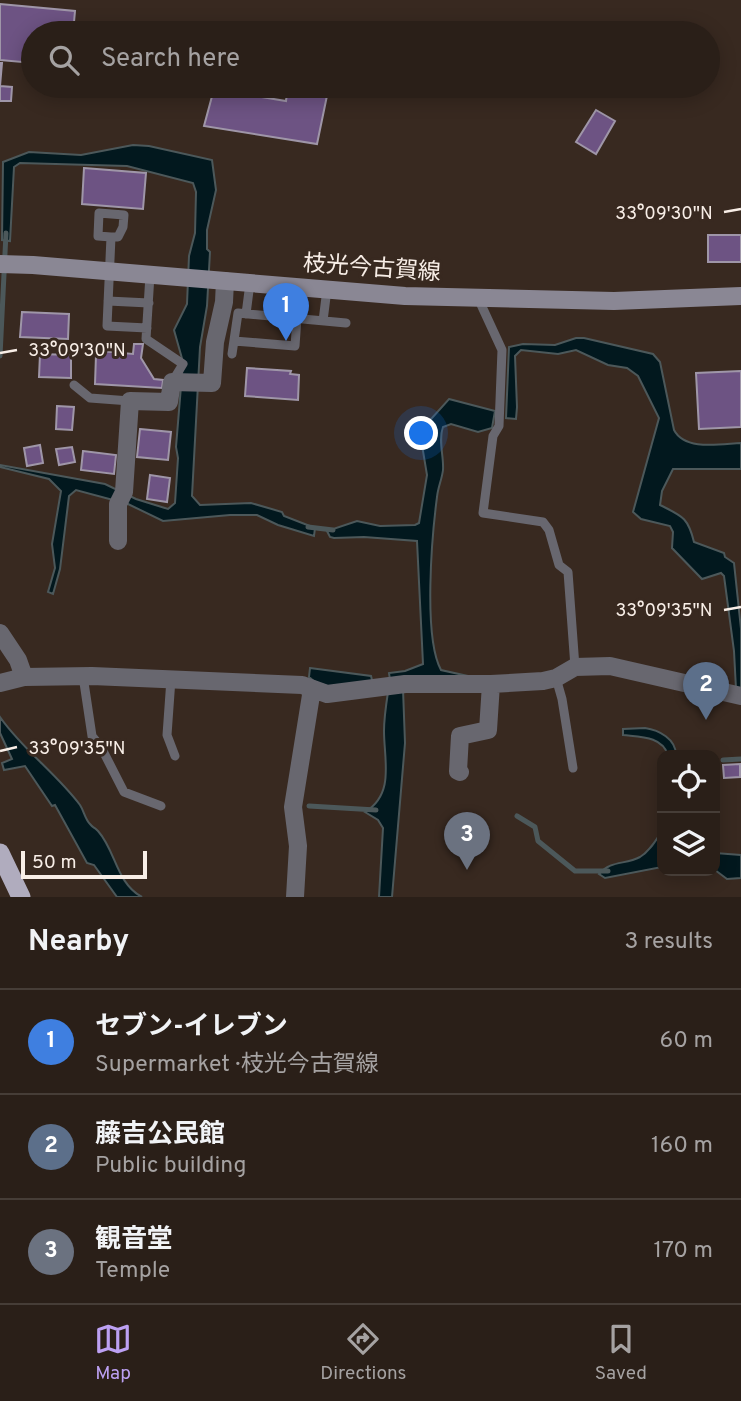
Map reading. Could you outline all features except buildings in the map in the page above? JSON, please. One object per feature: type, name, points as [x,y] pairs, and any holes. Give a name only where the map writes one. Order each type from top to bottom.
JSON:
[{"type":"highway","points":[[0,853],[21,897]]},
{"type":"main road","name":"枝光今古賀線","points":[[5,265],[33,265],[405,296],[614,301],[741,296]]},
{"type":"street","points":[[118,541],[130,401],[169,402],[176,382],[212,383],[215,342],[224,302],[218,280]]},
{"type":"street","points":[[0,633],[18,660],[24,677]]},
{"type":"street","points":[[1,682],[24,677],[171,679],[302,685],[327,694],[396,685],[543,681],[556,678],[575,667],[610,666],[733,697]]},
{"type":"street","points":[[460,772],[460,736],[488,730],[491,684]]},
{"type":"street","points":[[295,897],[298,846],[293,807],[312,689]]},
{"type":"lane","points":[[111,237],[107,326],[147,328]]},
{"type":"lane","points":[[150,275],[146,339],[183,364],[176,382]]},
{"type":"lane","points":[[246,314],[250,283]]},
{"type":"lane","points":[[323,321],[327,289]]},
{"type":"lane","points":[[478,298],[502,351],[499,426],[493,436],[483,513],[543,522],[549,530],[559,565],[568,572],[575,667]]},
{"type":"lane","points":[[108,301],[149,303]]},
{"type":"lane","points":[[232,355],[238,313],[346,323]]},
{"type":"lane","points":[[233,341],[295,346],[297,318]]},
{"type":"lane","points":[[74,385],[90,398],[130,401]]},
{"type":"lane","points":[[83,676],[92,736],[101,747],[124,792],[161,806]]},
{"type":"lane","points":[[556,678],[573,768]]},
{"type":"lane","points":[[171,679],[167,735],[175,756]]},
{"type":"water","points":[[133,145],[212,160],[216,190],[207,230],[207,249],[210,252],[207,306],[200,347],[192,496],[200,505],[251,503],[282,512],[284,516],[315,528],[314,536],[278,525],[257,515],[163,521],[128,504],[76,490],[69,496],[60,569],[53,594],[48,592],[55,568],[52,544],[61,491],[49,479],[0,465],[105,484],[136,499],[168,509],[175,503],[178,458],[176,447],[183,362],[174,330],[187,304],[189,256],[195,233],[196,192],[193,183],[127,166],[20,163],[14,167],[10,241],[2,240],[3,162],[29,152],[81,155]]},
{"type":"water","points":[[576,338],[653,354],[660,362],[674,430],[679,437],[704,445],[741,443],[741,469],[673,469],[662,491],[660,505],[683,518],[694,542],[724,553],[725,557],[734,563],[741,629],[741,690],[736,689],[724,576],[721,573],[702,579],[672,548],[673,532],[670,526],[641,519],[633,512],[659,418],[638,376],[627,368],[608,365],[576,350],[558,354],[521,350],[515,356],[516,419],[506,418],[509,347],[523,344],[555,345]]},
{"type":"water","points":[[449,399],[495,411],[492,428],[478,432],[451,424],[443,427],[441,438],[443,470],[437,497],[431,560],[432,634],[435,655],[441,670],[468,676],[390,680],[389,673],[405,671],[423,664],[417,541],[334,538],[330,537],[327,531],[357,521],[380,526],[419,523],[427,475],[422,445],[423,428]]},
{"type":"water","points":[[310,668],[371,676],[373,684],[339,687],[322,685],[309,677]]},
{"type":"water","points":[[403,689],[405,743],[392,897],[379,897],[383,828],[378,820],[365,812],[381,796],[386,776],[384,726],[388,692]]},
{"type":"water","points":[[0,717],[80,805],[88,822],[104,839],[127,884],[142,897],[117,897],[94,865],[87,863],[55,805],[52,806],[25,766],[4,770],[2,763],[12,759],[0,733]]},
{"type":"water","points":[[645,728],[656,731],[666,736],[675,750],[666,750],[656,741],[643,737],[623,735],[623,729]]},
{"type":"water","points":[[657,838],[657,868],[605,878],[599,874],[608,867],[640,857]]},
{"type":"water","points":[[720,853],[741,855],[741,878],[727,879],[720,874]]},
{"type":"waterway","points":[[0,356],[6,233]]},
{"type":"waterway","points":[[308,527],[333,530]]},
{"type":"waterway","points":[[723,760],[741,759]]},
{"type":"waterway","points":[[309,806],[376,810]]},
{"type":"waterway","points":[[517,816],[535,827],[538,841],[575,871],[608,871]]},
{"type":"place","name":"セブン-イレブン","points":[[286,341]]},
{"type":"place","name":"藤吉公民館","points":[[706,720]]},
{"type":"place","name":"観音堂","points":[[467,870]]}]
